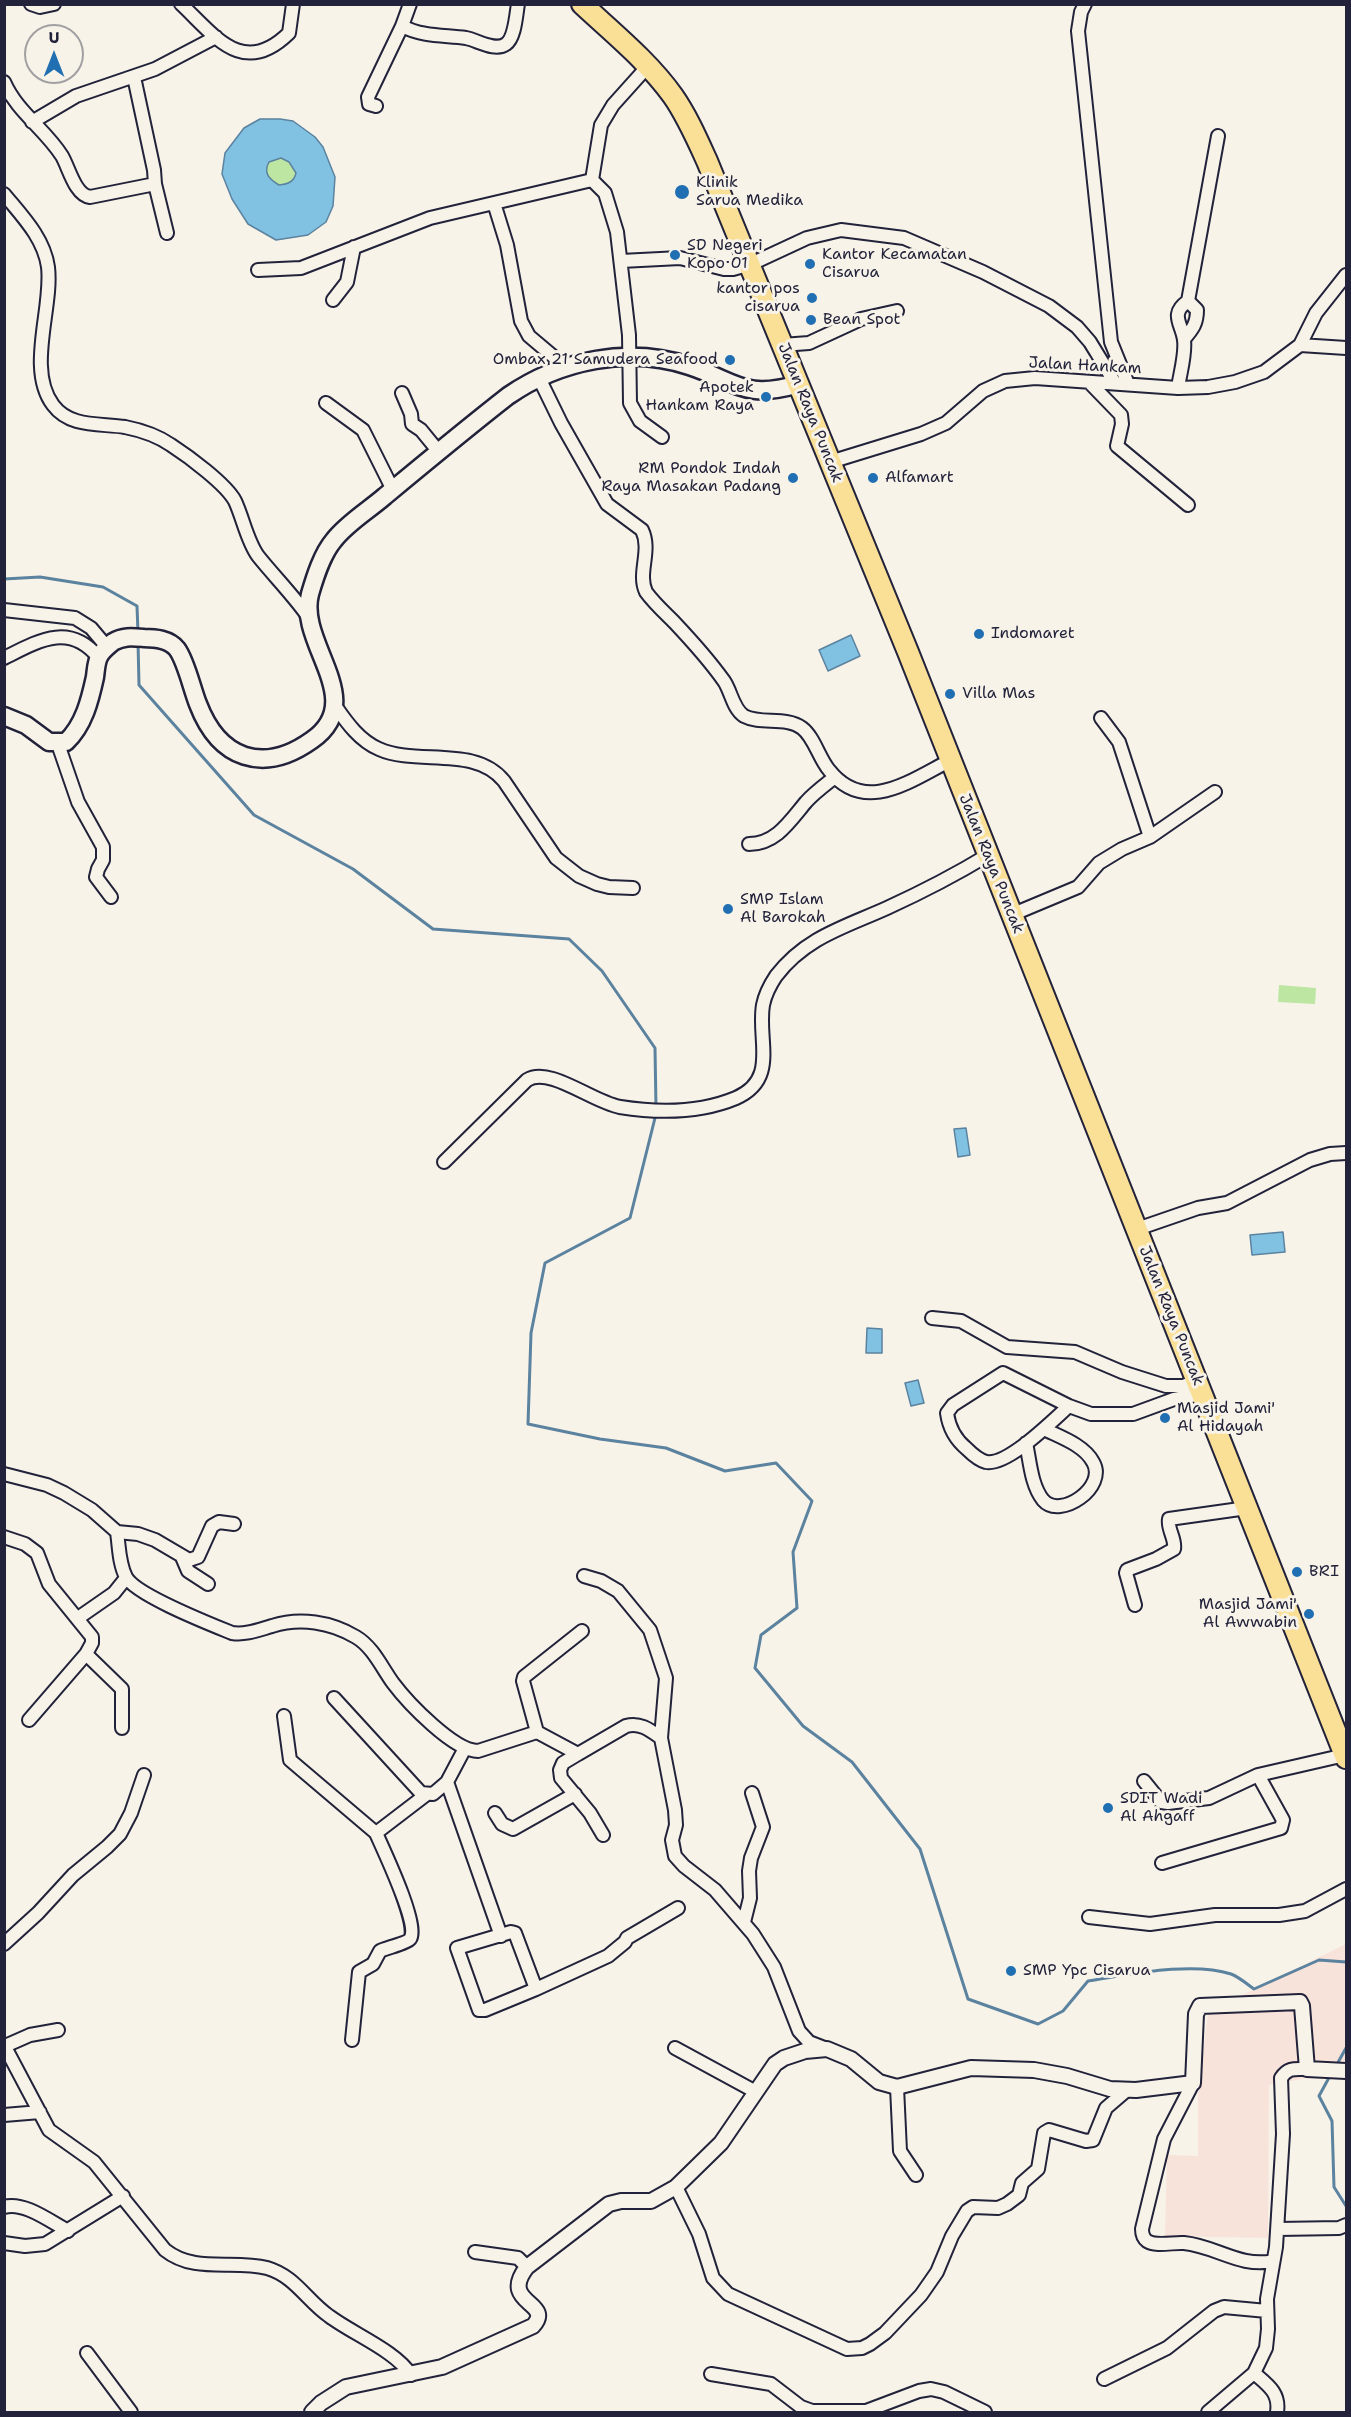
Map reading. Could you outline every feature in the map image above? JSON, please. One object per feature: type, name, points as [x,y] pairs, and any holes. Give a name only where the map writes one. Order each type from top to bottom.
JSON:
[{"type":"highway","name":"Jalan Raya Puncak","points":[[582,4],[648,66],[672,94],[692,129],[751,264],[1344,1748]]},
{"type":"main road","points":[[4,716],[26,725],[49,742],[58,744],[66,742],[87,708],[103,652],[120,638],[154,638],[167,642],[177,649],[204,718],[225,746],[240,756],[269,759],[306,744],[322,731],[336,707],[331,679],[307,615],[312,589],[333,541],[508,396],[540,378],[567,368],[601,359],[628,356],[651,357],[675,362],[751,390],[772,391],[799,384]]},
{"type":"street","points":[[31,4],[40,8],[54,4]]},
{"type":"street","points":[[181,4],[228,47],[240,53],[251,53],[268,47],[289,33],[292,4]]},
{"type":"street","points":[[376,106],[369,104],[368,97],[410,4]]},
{"type":"street","points":[[402,26],[430,36],[467,39],[486,45],[501,46],[506,44],[511,37],[518,4]]},
{"type":"street","points":[[1085,4],[1081,12],[1078,31],[1111,342],[1121,384]]},
{"type":"street","points":[[32,122],[75,96],[134,77],[181,57],[216,37]]},
{"type":"street","points":[[592,180],[601,125],[613,105],[648,66]]},
{"type":"street","points":[[134,77],[167,233]]},
{"type":"street","points":[[4,82],[32,122],[54,143],[83,196],[90,197],[155,184]]},
{"type":"street","points":[[1178,388],[1184,339],[1178,321],[1179,310],[1188,301],[1218,136]]},
{"type":"street","points":[[258,270],[302,268],[430,218],[592,180]]},
{"type":"street","points":[[592,180],[605,193],[617,232],[629,335],[628,356],[632,408],[649,429],[662,437]]},
{"type":"street","points":[[4,194],[29,224],[41,245],[48,266],[42,365],[45,391],[52,405],[78,422],[127,428],[157,437],[175,447],[215,479],[231,494],[257,555],[307,615]]},
{"type":"street","points":[[494,203],[507,245],[521,321],[529,336],[567,368]]},
{"type":"street","points":[[621,261],[680,258],[724,269],[738,268],[807,237],[841,230],[904,237],[1014,286],[1056,310],[1077,327],[1121,384]]},
{"type":"street","points":[[333,300],[347,282],[354,247]]},
{"type":"street","points":[[1347,275],[1316,313],[1300,345],[1347,348]]},
{"type":"street","points":[[1184,339],[1194,328],[1197,315],[1197,309],[1188,301]]},
{"type":"street","points":[[782,345],[809,343],[861,319],[897,311]]},
{"type":"street","name":"Jalan Hankam","points":[[830,462],[921,434],[946,423],[976,395],[998,383],[1035,378],[1178,388],[1208,387],[1250,378],[1271,368],[1300,345]]},
{"type":"street","points":[[540,378],[561,423],[607,504],[642,530],[646,552],[642,582],[649,597],[689,639],[723,680],[741,714],[750,718],[800,727],[835,777],[855,789],[876,794],[899,786],[951,760]]},
{"type":"street","points":[[1090,383],[1121,415],[1122,424],[1117,446],[1188,505]]},
{"type":"street","points":[[402,393],[411,414],[412,424],[421,430],[439,452]]},
{"type":"street","points":[[326,403],[363,430],[393,490]]},
{"type":"street","points":[[4,610],[75,618],[91,628],[103,652]]},
{"type":"street","points":[[4,658],[45,639],[60,636],[103,652]]},
{"type":"street","points":[[336,707],[356,733],[379,749],[397,754],[461,759],[491,769],[504,781],[556,858],[579,876],[597,884],[633,888]]},
{"type":"street","points":[[1101,718],[1119,742],[1150,837]]},
{"type":"street","points":[[58,744],[78,802],[104,847],[104,860],[96,876],[111,897]]},
{"type":"street","points":[[749,844],[764,842],[776,835],[820,788],[835,777]]},
{"type":"street","points":[[1011,915],[1078,887],[1099,863],[1122,849],[1150,837],[1215,792]]},
{"type":"street","points":[[444,1162],[527,1080],[537,1076],[556,1080],[607,1104],[675,1111],[719,1104],[746,1093],[759,1079],[764,1060],[763,1004],[772,982],[790,960],[831,931],[931,887],[988,855]]},
{"type":"street","points":[[1137,1229],[1198,1208],[1227,1203],[1310,1160],[1330,1154],[1347,1153]]},
{"type":"street","points":[[932,1318],[961,1322],[1007,1347],[1075,1352],[1166,1386],[1199,1388]]},
{"type":"street","points":[[1069,1406],[1026,1443],[1001,1460],[992,1462],[982,1460],[965,1448],[949,1424],[948,1411],[953,1405],[1003,1373],[1069,1406],[1091,1414],[1120,1415],[1141,1412],[1199,1388]]},
{"type":"street","points":[[1026,1443],[1034,1481],[1044,1501],[1052,1507],[1059,1507],[1087,1494],[1096,1474],[1093,1461],[1077,1446],[1044,1429]]},
{"type":"street","points":[[4,1474],[47,1485],[92,1510],[117,1532],[146,1536],[189,1560],[198,1557],[215,1523],[234,1524]]},
{"type":"street","points":[[1135,1605],[1127,1570],[1174,1549],[1168,1524],[1169,1519],[1248,1508]]},
{"type":"street","points":[[117,1532],[121,1564],[126,1578],[142,1592],[232,1633],[246,1633],[293,1620],[332,1627],[355,1636],[373,1652],[409,1702],[439,1729],[465,1748],[478,1751],[537,1732]]},
{"type":"street","points":[[4,1538],[25,1544],[37,1553],[49,1584],[78,1618],[92,1637],[93,1643],[29,1720]]},
{"type":"street","points":[[182,1557],[189,1571],[208,1584]]},
{"type":"street","points":[[584,1576],[601,1581],[618,1591],[650,1630],[666,1678],[661,1738],[675,1810],[676,1825],[672,1840],[675,1856],[684,1866],[707,1882],[744,1922],[770,1959],[799,2031],[809,2042],[851,2059],[879,2082],[897,2087],[956,2070],[992,2068],[1043,2072],[1110,2089],[1168,2088],[1193,2083]]},
{"type":"street","points":[[78,1618],[114,1593],[126,1578]]},
{"type":"street","points":[[578,1754],[537,1732],[522,1681],[524,1677],[582,1632]]},
{"type":"street","points":[[86,1654],[122,1689],[122,1728]]},
{"type":"street","points":[[334,1698],[416,1790],[427,1794]]},
{"type":"street","points":[[284,1716],[290,1760],[376,1833],[400,1888],[412,1923],[408,1940],[380,1951],[373,1964],[359,1972],[352,2040]]},
{"type":"street","points":[[603,1835],[561,1778],[559,1773],[563,1763],[633,1724],[649,1729],[661,1738]]},
{"type":"street","points":[[376,1833],[427,1794],[438,1791],[447,1782],[465,1748]]},
{"type":"street","points":[[1144,1781],[1161,1802],[1209,1798],[1258,1775],[1344,1748]]},
{"type":"street","points":[[4,1944],[38,1913],[73,1875],[114,1841],[131,1813],[144,1774]]},
{"type":"street","points":[[1162,1863],[1281,1828],[1283,1820],[1258,1775]]},
{"type":"street","points":[[447,1782],[501,1936]]},
{"type":"street","points":[[744,1922],[750,1898],[751,1858],[763,1827],[752,1793]]},
{"type":"street","points":[[495,1813],[502,1824],[513,1829],[575,1794]]},
{"type":"street","points":[[1089,1917],[1150,1924],[1215,1915],[1279,1915],[1305,1911],[1347,1888]]},
{"type":"street","points":[[536,1989],[515,1933],[511,1932],[457,1948],[477,2007],[482,2011],[536,1989],[608,1956],[627,1938],[678,1908]]},
{"type":"street","points":[[1273,2260],[1250,2263],[1203,2246],[1184,2243],[1152,2243],[1146,2240],[1142,2229],[1164,2139],[1193,2083],[1197,2009],[1203,2005],[1302,2004],[1306,2069]]},
{"type":"street","points":[[58,2030],[30,2036],[5,2046],[52,2134],[88,2156],[123,2196],[156,2241],[175,2258],[204,2265],[251,2266],[276,2272],[297,2285],[327,2315],[397,2358],[411,2375]]},
{"type":"street","points":[[675,2048],[756,2092]]},
{"type":"street","points":[[312,2412],[321,2403],[346,2387],[442,2367],[533,2326],[538,2321],[538,2315],[532,2305],[520,2296],[518,2285],[521,2274],[527,2267],[609,2204],[621,2201],[651,2201],[676,2187],[721,2143],[780,2060],[805,2051],[827,2049]]},
{"type":"street","points":[[1208,2412],[1254,2373],[1266,2348],[1268,2289],[1278,2229],[1283,2134],[1281,2078],[1286,2071],[1291,2069],[1344,2071]]},
{"type":"street","points":[[897,2087],[900,2151],[916,2175]]},
{"type":"street","points":[[676,2187],[699,2234],[713,2278],[728,2294],[847,2349],[862,2348],[885,2333],[921,2295],[937,2272],[952,2236],[967,2211],[973,2207],[998,2208],[1018,2195],[1022,2183],[1038,2169],[1044,2133],[1049,2130],[1086,2141],[1093,2140],[1106,2108],[1127,2090]]},
{"type":"street","points":[[4,2115],[40,2112]]},
{"type":"street","points":[[4,2243],[25,2246],[45,2244],[123,2196]]},
{"type":"street","points":[[4,2207],[12,2205],[22,2207],[68,2231]]},
{"type":"street","points":[[1278,2229],[1340,2228],[1347,2225]]},
{"type":"street","points":[[475,2252],[518,2258],[527,2267]]},
{"type":"street","points":[[1104,2379],[1167,2348],[1214,2311],[1224,2307],[1267,2311]]},
{"type":"street","points":[[87,2353],[127,2411]]},
{"type":"street","points":[[1254,2373],[1275,2392],[1277,2412]]},
{"type":"street","points":[[711,2374],[771,2384],[801,2407],[812,2411],[866,2411],[931,2389],[944,2392],[985,2412]]},
{"type":"shaded area","points":[[1346,1944],[1346,2071],[1269,2085],[1268,2238],[1165,2236],[1167,2155],[1198,2156],[1198,2096],[1208,2012]]},
{"type":"green space","points":[[281,158],[289,161],[296,173],[292,181],[279,185],[270,178],[267,170],[269,162]]},
{"type":"green space","points":[[1279,985],[1316,988],[1315,1004],[1278,1002]]},
{"type":"water","points":[[260,119],[280,119],[293,121],[315,137],[323,147],[335,177],[333,206],[326,222],[308,235],[276,240],[248,224],[232,199],[222,174],[225,153],[244,128]],"holes":[[[281,158],[289,162],[296,173],[294,179],[279,185],[268,175],[267,166],[269,162]]]},
{"type":"water","points":[[851,635],[860,656],[828,671],[819,650]]},
{"type":"water","points":[[966,1128],[970,1155],[958,1157],[954,1129]]},
{"type":"water","points":[[1283,1232],[1285,1252],[1252,1255],[1250,1235]]},
{"type":"water","points":[[867,1328],[882,1329],[882,1353],[866,1353]]},
{"type":"water","points":[[918,1380],[924,1403],[911,1406],[905,1383]]},
{"type":"waterway","points":[[4,579],[40,577],[103,587],[137,606],[138,633]]},
{"type":"waterway","points":[[138,642],[139,685],[254,815],[353,869],[433,929],[569,939],[602,971],[655,1048],[656,1108]]},
{"type":"waterway","points":[[656,1114],[630,1218],[545,1263],[531,1333],[528,1424],[600,1439],[666,1448],[725,1471],[776,1463],[812,1501],[793,1552],[797,1608],[761,1635],[755,1668],[803,1726],[852,1762],[920,1849],[968,1999],[1038,2024],[1063,2011],[1088,1981],[1160,1970],[1197,1969],[1231,1974],[1254,1989],[1319,1960],[1346,1962]]},
{"type":"waterway","points":[[1336,2066],[1346,2048]]},
{"type":"waterway","points":[[1331,2074],[1319,2096],[1332,2121],[1334,2187],[1346,2206]]},
{"type":"place","name":"Klinik Sarua Medika","points":[[682,192]]},
{"type":"place","name":"SD Negeri Kopo 01","points":[[675,255]]},
{"type":"place","name":"Kantor Kecamatan Cisarua","points":[[810,264]]},
{"type":"place","name":"kantor pos cisarua","points":[[812,298]]},
{"type":"place","name":"Bean Spot","points":[[811,320]]},
{"type":"place","name":"Ombax 21 Samudera Seafood","points":[[730,360]]},
{"type":"place","name":"Apotek Hankam Raya","points":[[766,397]]},
{"type":"place","name":"RM Pondok Indah Raya Masakan Padang","points":[[793,478]]},
{"type":"place","name":"Alfamart","points":[[873,478]]},
{"type":"place","name":"Indomaret","points":[[979,634]]},
{"type":"place","name":"Villa Mas","points":[[950,694]]},
{"type":"place","name":"SMP Islam Al Barokah","points":[[728,909]]},
{"type":"place","name":"Masjid Jami' Al Hidayah","points":[[1165,1418]]},
{"type":"place","name":"BRI","points":[[1297,1572]]},
{"type":"place","name":"Masjid Jami' Al Awwabin","points":[[1309,1614]]},
{"type":"place","name":"SDIT Wadi Al Ahgaff","points":[[1108,1808]]},
{"type":"place","name":"SMP Ypc Cisarua","points":[[1011,1971]]}]
